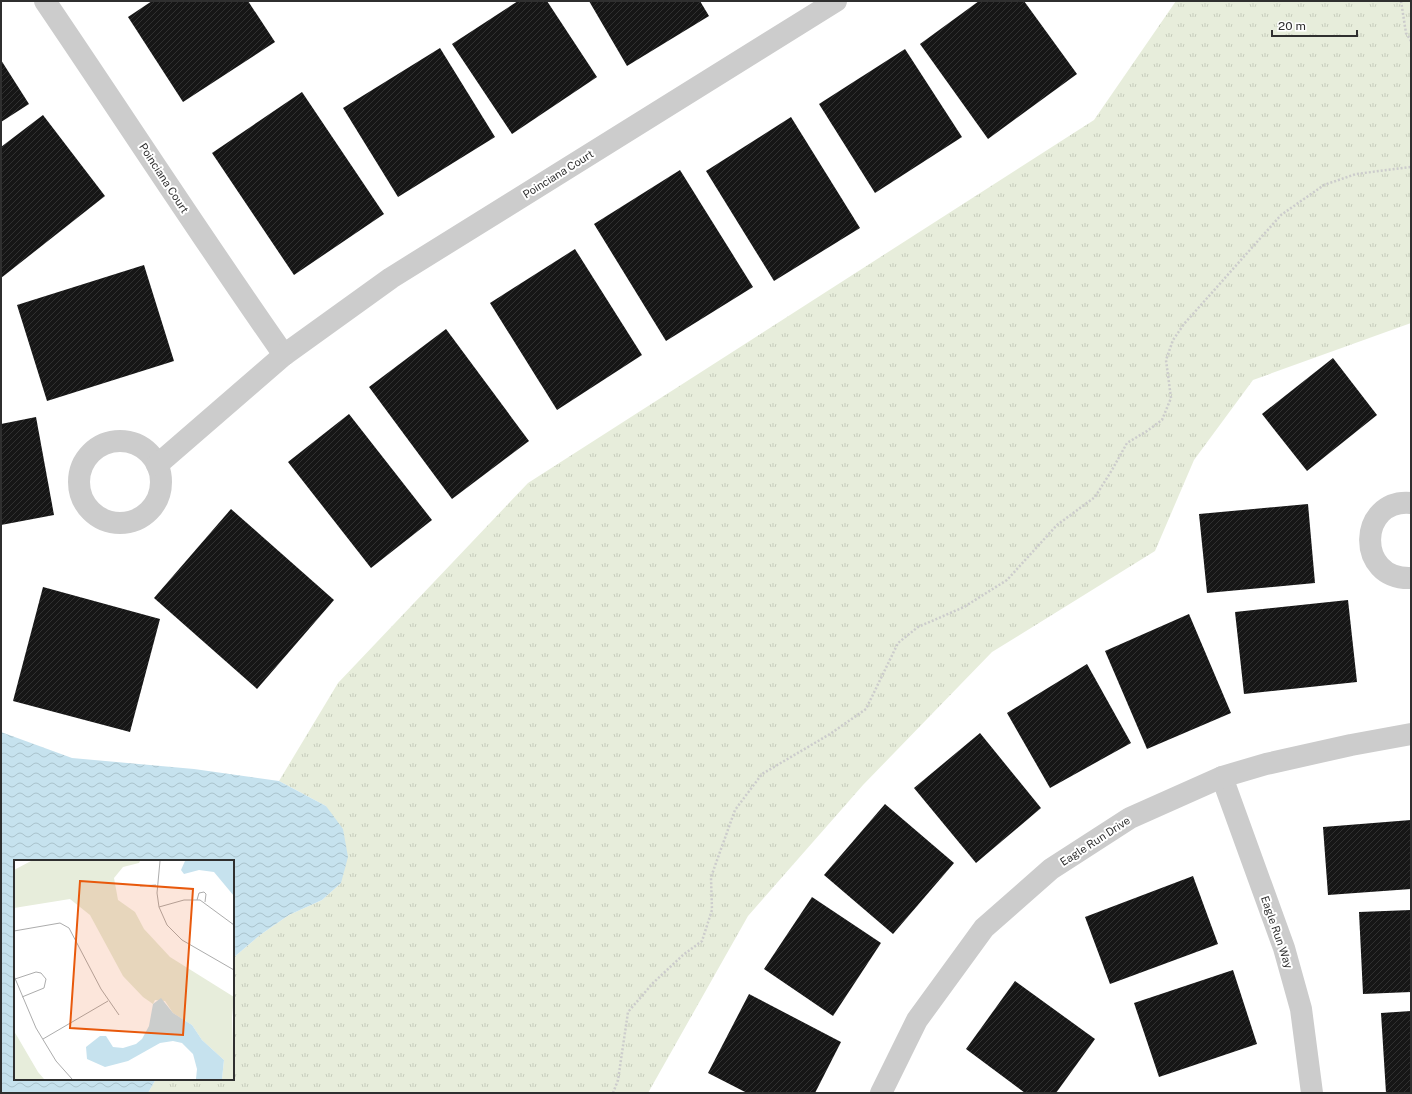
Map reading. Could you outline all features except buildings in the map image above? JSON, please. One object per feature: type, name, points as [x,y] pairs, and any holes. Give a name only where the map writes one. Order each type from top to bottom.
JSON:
[{"type":"street","name":"Poinciana Court","points":[[45,1],[125,119],[216,259],[284,355]]},
{"type":"street","name":"Poinciana Court","points":[[157,465],[284,355],[391,278],[836,1]]},
{"type":"street","points":[[1411,503],[1391,506],[1380,514],[1372,525],[1369,537],[1370,550],[1376,562],[1385,572],[1411,582]]},
{"type":"street","name":"Eagle Run Drive","points":[[881,1093],[916,1020],[984,928],[1051,869],[1130,818],[1222,777],[1266,764],[1411,734]]},
{"type":"street","name":"Eagle Run Way","points":[[1222,777],[1284,948],[1301,1009],[1312,1093]]},
{"type":"path","points":[[1401,1],[1406,33],[1411,41]]},
{"type":"path","points":[[613,1093],[618,1080],[628,1012],[653,983],[683,955],[702,941],[712,910],[711,877],[735,810],[762,774],[830,734],[866,709],[898,643],[918,627],[964,607],[1007,580],[1056,525],[1095,497],[1127,443],[1162,420],[1170,398],[1166,360],[1173,340],[1184,324],[1282,215],[1324,185],[1356,174],[1411,167]]},
{"type":"green space","points":[[1176,1],[1411,1],[1411,323],[1253,380],[1194,460],[1155,551],[992,652],[863,785],[748,916],[648,1093],[148,1093],[155,1080],[234,1080],[234,957],[260,935],[289,915],[322,900],[341,883],[326,806],[279,781],[338,683],[528,483],[1094,120]]},
{"type":"water","points":[[1,732],[72,758],[194,769],[279,781],[326,806],[343,829],[348,857],[341,883],[322,900],[289,915],[260,935],[234,957],[234,860],[14,860],[14,1080],[155,1080],[148,1093],[1,1093]]}]
